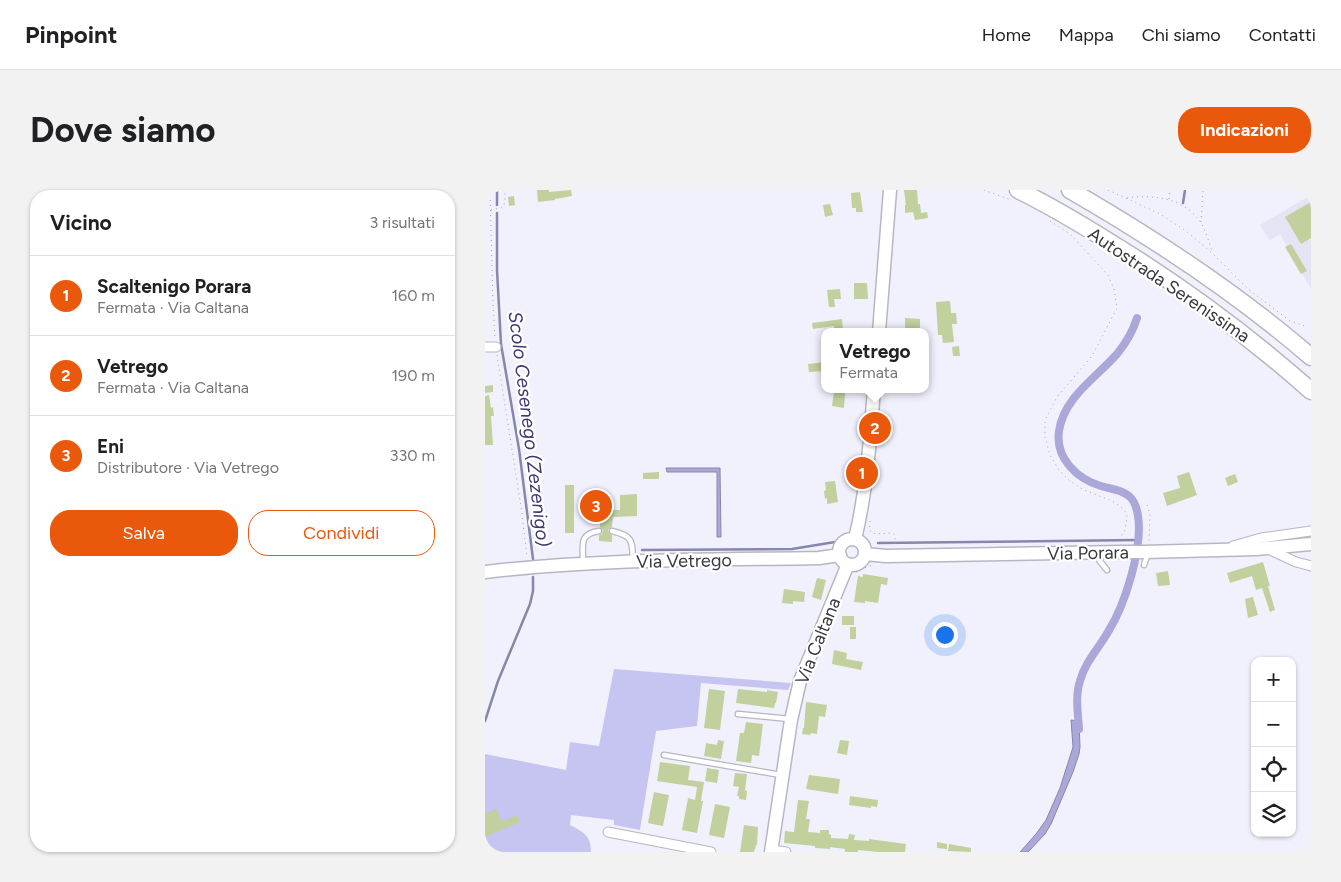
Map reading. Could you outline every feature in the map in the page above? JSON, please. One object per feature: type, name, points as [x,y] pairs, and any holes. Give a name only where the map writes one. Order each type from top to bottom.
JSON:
[{"type":"highway","name":"Autostrada Serenissima","points":[[1071,190],[1131,225],[1213,281],[1249,307],[1311,357]]},
{"type":"highway","name":"Autostrada Serenissima","points":[[1017,196],[1080,224],[1156,272],[1235,327],[1311,391]]},
{"type":"main road","points":[[879,328],[890,190]]},
{"type":"main road","points":[[844,559],[857,564],[864,558],[865,554],[864,544],[855,539],[863,501],[874,393]]},
{"type":"main road","name":"Via Caltana","points":[[772,851],[791,720],[800,681],[844,559],[839,550],[841,544],[850,538],[855,539]]},
{"type":"main road","name":"Via Porara","points":[[865,554],[886,556],[1099,552],[1119,547],[1146,556],[1311,544]]},
{"type":"main road","name":"Via Vetrego","points":[[485,572],[528,567],[633,562],[844,559]]},
{"type":"street","points":[[485,348],[496,347]]},
{"type":"street","points":[[1212,550],[1261,538],[1311,531]]},
{"type":"street","points":[[1266,548],[1296,562],[1311,566]]},
{"type":"street","points":[[608,832],[711,852]]},
{"type":"street","points":[[772,851],[786,852]]},
{"type":"lane","points":[[583,564],[583,544],[586,536],[590,532],[599,531]]},
{"type":"lane","points":[[612,531],[629,536],[633,562]]},
{"type":"lane","points":[[1099,552],[1099,560],[1107,570]]},
{"type":"lane","points":[[738,714],[791,720]]},
{"type":"lane","points":[[664,754],[783,775]]},
{"type":"path","points":[[490,190],[496,347],[521,507],[528,567]]},
{"type":"path","points":[[490,210],[501,208],[504,205],[505,190]]},
{"type":"path","points":[[984,190],[1017,196]]},
{"type":"path","points":[[1108,190],[1160,214],[1186,231],[1213,253],[1249,290],[1290,321],[1305,326]]},
{"type":"path","points":[[1169,199],[1170,190]]},
{"type":"path","points":[[1201,223],[1203,190]]},
{"type":"path","points":[[1126,198],[1138,196],[1169,199],[1186,208],[1201,223],[1213,253]]},
{"type":"path","points":[[1049,220],[1070,234],[1108,275],[1114,289],[1117,308],[1092,356],[1057,397],[1045,420],[1045,437],[1050,455],[1059,470],[1070,481],[1082,489],[1112,501],[1124,509],[1127,516],[1125,530],[1119,547]]},
{"type":"path","points":[[1146,556],[1150,525],[1147,504]]},
{"type":"path","points":[[895,539],[895,549]]},
{"type":"shaded area","points":[[1311,195],[1311,289],[1280,234],[1270,240],[1260,225]]},
{"type":"shaded area","points":[[666,468],[720,468],[721,537],[717,537],[717,472],[667,472]]},
{"type":"shaded area","points":[[614,669],[791,683],[788,690],[701,683],[697,726],[656,731],[640,830],[614,825],[614,820],[571,815],[570,825],[586,835],[590,842],[591,852],[485,852],[485,754],[566,770],[570,742],[599,746]]},
{"type":"shaded area","points":[[1071,720],[1079,721],[1080,747],[1073,772],[1045,834],[1028,852],[1020,852],[1046,820],[1060,788],[1073,747]]},
{"type":"building","points":[[537,190],[549,190],[549,192],[571,190],[572,196],[538,202]]},
{"type":"building","points":[[904,190],[917,190],[921,213],[927,212],[928,218],[915,220],[913,212],[905,213]]},
{"type":"building","points":[[860,192],[863,212],[856,212],[856,208],[852,208],[851,193]]},
{"type":"building","points":[[514,196],[515,205],[509,206],[508,197]]},
{"type":"building","points":[[1311,202],[1311,238],[1301,244],[1285,217]]},
{"type":"building","points":[[830,204],[833,215],[825,217],[823,205]]},
{"type":"building","points":[[1291,244],[1307,271],[1301,274],[1285,247]]},
{"type":"building","points":[[854,283],[867,283],[868,299],[854,299]]},
{"type":"building","points":[[840,289],[841,299],[834,299],[835,307],[829,307],[827,290]]},
{"type":"building","points":[[950,301],[951,313],[956,313],[957,324],[952,324],[954,342],[943,343],[942,335],[938,335],[936,302]]},
{"type":"building","points":[[905,318],[920,319],[920,328],[905,328]]},
{"type":"building","points":[[842,319],[843,328],[834,328],[834,326],[813,329],[812,323]]},
{"type":"building","points":[[959,346],[960,356],[953,356],[952,347]]},
{"type":"building","points":[[821,362],[821,371],[809,372],[808,364]]},
{"type":"building","points":[[493,385],[493,392],[485,393],[485,386]]},
{"type":"building","points":[[834,393],[845,393],[844,408],[832,406]]},
{"type":"building","points":[[489,395],[494,416],[491,416],[493,445],[485,445],[485,396]]},
{"type":"building","points":[[659,472],[659,479],[643,479],[643,473]]},
{"type":"building","points":[[1189,472],[1197,495],[1167,506],[1163,493],[1180,488],[1177,476]]},
{"type":"building","points":[[1235,474],[1238,482],[1228,486],[1225,478]]},
{"type":"building","points":[[835,481],[838,502],[827,504],[824,491],[826,490],[825,482]]},
{"type":"building","points":[[565,485],[574,485],[574,533],[565,533]]},
{"type":"building","points":[[637,494],[637,516],[613,517],[612,527],[608,530],[612,535],[612,542],[599,541],[599,535],[602,534],[603,530],[600,527],[600,520],[592,520],[592,510],[620,510],[620,495]]},
{"type":"building","points":[[1263,562],[1275,610],[1270,612],[1262,588],[1256,590],[1252,576],[1230,583],[1227,573]]},
{"type":"building","points":[[1168,571],[1170,585],[1158,586],[1156,573]]},
{"type":"building","points":[[863,574],[888,578],[887,585],[881,584],[878,603],[854,602],[858,576],[863,577]]},
{"type":"building","points":[[817,578],[826,580],[821,600],[812,597]]},
{"type":"building","points":[[784,589],[805,592],[804,602],[782,603]]},
{"type":"building","points":[[1253,597],[1258,615],[1248,618],[1245,599]]},
{"type":"building","points":[[842,616],[854,616],[854,625],[842,625]]},
{"type":"building","points":[[850,627],[856,627],[856,639],[850,639]]},
{"type":"building","points":[[834,650],[847,653],[846,659],[863,662],[861,670],[832,664]]},
{"type":"building","points":[[709,689],[725,691],[720,730],[704,728]]},
{"type":"building","points":[[738,689],[778,692],[774,708],[736,703]]},
{"type":"building","points":[[806,702],[827,705],[825,717],[819,716],[817,734],[802,734]]},
{"type":"building","points":[[746,722],[763,724],[759,756],[752,755],[751,763],[736,761],[740,733],[744,733]]},
{"type":"building","points":[[718,740],[724,741],[721,759],[704,756],[706,743],[717,745]]},
{"type":"building","points":[[840,740],[849,741],[847,755],[837,753]]},
{"type":"building","points":[[660,762],[690,766],[688,780],[704,782],[701,801],[703,801],[697,833],[682,830],[688,798],[695,800],[697,787],[657,781]]},
{"type":"building","points":[[707,768],[719,770],[717,783],[705,781]]},
{"type":"building","points":[[735,773],[747,774],[746,800],[739,799],[739,796],[737,796],[739,787],[733,786]]},
{"type":"building","points":[[809,775],[840,779],[838,794],[806,789]]},
{"type":"building","points":[[654,792],[669,795],[663,826],[648,823]]},
{"type":"building","points":[[850,796],[878,800],[877,807],[849,805]]},
{"type":"building","points":[[798,800],[809,801],[806,819],[810,819],[808,832],[820,833],[820,830],[829,830],[831,838],[848,839],[849,834],[855,835],[854,840],[869,841],[869,839],[906,844],[905,852],[858,850],[858,852],[845,852],[845,849],[815,848],[815,846],[784,843],[785,831],[794,832]]},
{"type":"building","points":[[715,804],[730,807],[724,838],[709,835]]},
{"type":"building","points":[[496,809],[502,822],[517,815],[520,822],[485,837],[485,814]]},
{"type":"building","points":[[744,825],[758,827],[757,845],[754,852],[740,852]]},
{"type":"building","points":[[937,842],[947,844],[947,849],[937,848]]},
{"type":"building","points":[[949,844],[971,848],[971,852],[948,851]]},
{"type":"waterway","name":"Scolo Cesenego (Zezenigo)","points":[[497,190],[497,205]]},
{"type":"waterway","points":[[1183,203],[1185,190]]},
{"type":"waterway","name":"Scolo Cesenego (Zezenigo)","points":[[497,213],[497,270],[501,344],[519,449],[533,559]]},
{"type":"waterway","points":[[1079,729],[1078,687],[1082,674],[1121,607],[1135,560],[1139,529],[1136,508],[1131,498],[1119,491],[1092,483],[1069,466],[1061,450],[1059,431],[1067,408],[1082,389],[1117,354],[1129,337],[1137,318]]},
{"type":"waterway","points":[[878,543],[1138,540]]},
{"type":"waterway","points":[[642,550],[792,549],[835,542]]},
{"type":"waterway","name":"Scolo Cesenego (Zezenigo)","points":[[485,721],[498,681],[530,604],[533,591],[533,577]]},
{"type":"place","name":"Vetrego","points":[[875,428]]},
{"type":"place","name":"Scaltenigo Porara","points":[[862,473]]},
{"type":"place","name":"Eni","points":[[596,506]]}]
